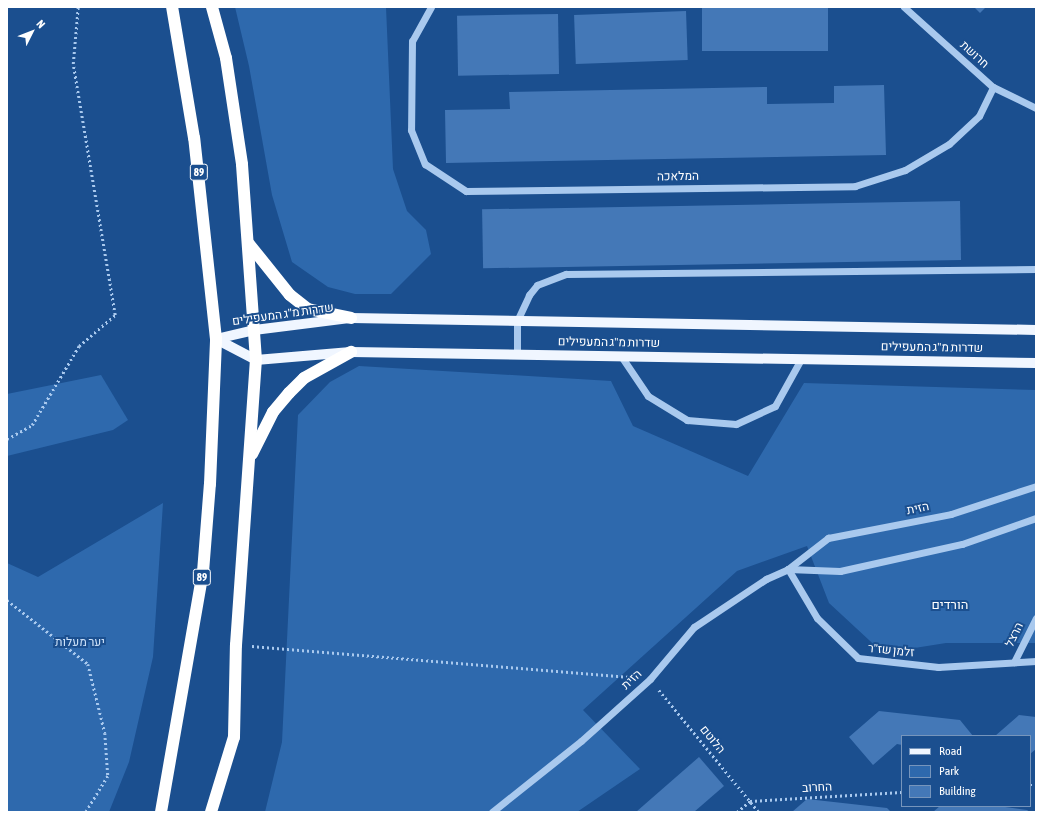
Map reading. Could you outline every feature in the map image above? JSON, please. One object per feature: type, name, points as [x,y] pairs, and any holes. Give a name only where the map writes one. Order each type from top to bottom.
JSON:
[{"type":"highway","name":"89","points":[[161,812],[203,572],[210,484],[216,339],[195,145],[172,7]]},
{"type":"highway","points":[[212,7],[226,58],[234,106],[249,244],[256,360],[236,645],[234,737],[212,812]]},
{"type":"highway","points":[[249,244],[290,296],[308,309],[351,318]]},
{"type":"highway","points":[[249,460],[273,412],[304,378],[351,352]]},
{"type":"main road","name":"שדרות מ\"ג המעפילים","points":[[216,339],[254,330],[351,318],[1036,330]]},
{"type":"main road","name":"שדרות מ\"ג המעפילים","points":[[216,339],[256,360],[351,352],[1036,364]]},
{"type":"street","name":"המלאכה","points":[[431,7],[412,41],[411,130],[425,164],[466,191],[855,186],[905,170],[949,144],[979,116],[993,87]]},
{"type":"street","name":"חרושת","points":[[904,7],[993,87],[1036,108]]},
{"type":"street","points":[[517,354],[517,321],[529,295],[537,285],[566,274],[1036,270]]},
{"type":"street","points":[[622,356],[648,396],[686,420],[736,424],[774,406],[801,359]]},
{"type":"street","name":"הזית","points":[[492,812],[581,741],[650,679],[694,627],[766,579],[788,569],[828,538],[951,514],[1036,486]]},
{"type":"street","name":"הזית","points":[[788,569],[840,571],[962,544],[1036,518]]},
{"type":"street","name":"זלמן שז\"ר","points":[[788,569],[817,618],[858,658],[938,667],[1036,661]]},
{"type":"street","name":"הרצל","points":[[1014,662],[1036,618]]},
{"type":"path","points":[[7,439],[32,425],[79,346],[115,315],[73,64],[78,7]]},
{"type":"path","points":[[7,600],[88,664],[105,733],[108,776],[86,812]]},
{"type":"path","points":[[236,645],[650,679]]},
{"type":"path","name":"הלוטם","points":[[650,679],[759,812]]},
{"type":"path","name":"החרוב","points":[[750,801],[901,792]]},
{"type":"path","points":[[737,812],[750,801]]},
{"type":"green space","points":[[235,7],[386,7],[393,169],[407,211],[426,230],[431,254],[391,294],[355,294],[328,287],[292,262],[272,195],[249,66]]},
{"type":"green space","points":[[359,366],[611,381],[633,426],[748,476],[804,383],[1036,390],[1036,643],[946,643],[883,653],[829,603],[807,546],[737,571],[583,710],[640,769],[577,812],[265,812],[282,742],[298,415],[330,382]]},
{"type":"green space","points":[[101,375],[128,420],[113,430],[7,456],[7,394]]},
{"type":"green space","name":"יער מעלות","points":[[163,503],[153,657],[129,762],[109,812],[7,812],[7,563],[38,577]]},
{"type":"building","points":[[702,7],[828,7],[828,51],[702,51]]},
{"type":"building","points":[[974,7],[986,7],[980,13]]},
{"type":"building","points":[[686,11],[688,60],[576,64],[574,15]]},
{"type":"building","points":[[558,14],[559,74],[458,76],[457,16]]},
{"type":"building","points":[[884,85],[886,155],[446,163],[445,110],[510,109],[509,92],[767,87],[767,104],[834,103],[834,86]]},
{"type":"building","points":[[960,201],[961,260],[483,268],[482,209]]},
{"type":"building","points":[[879,711],[960,720],[972,735],[901,735],[901,745],[897,744],[873,765],[849,737]]},
{"type":"building","points":[[1019,715],[1036,717],[1036,749],[1031,753],[1031,735],[996,735]]},
{"type":"building","points":[[699,757],[724,786],[694,812],[636,812]]},
{"type":"building","points":[[807,799],[887,808],[891,812],[792,812]]},
{"type":"building","points":[[939,807],[1005,807],[1027,810],[1030,812],[933,812]]},
{"type":"district","name":"הורדים","points":[[950,605]]}]
